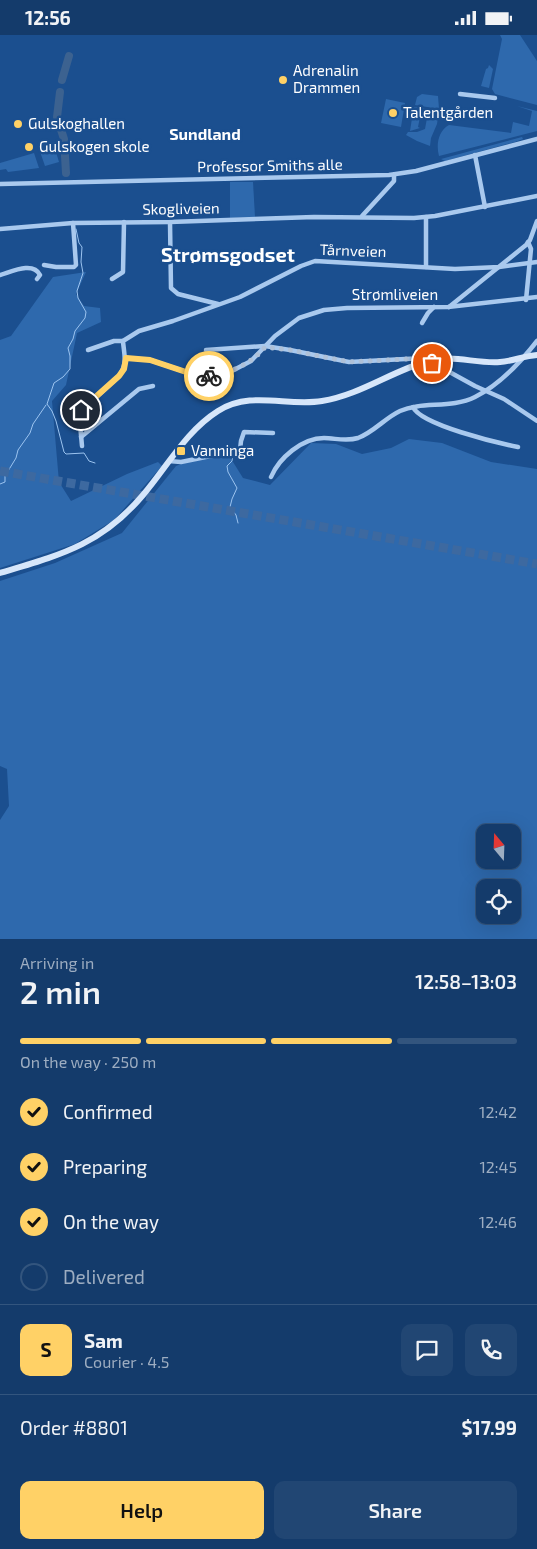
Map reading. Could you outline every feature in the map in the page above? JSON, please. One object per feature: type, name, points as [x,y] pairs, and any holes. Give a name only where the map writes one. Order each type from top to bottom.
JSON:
[{"type":"main road","points":[[0,573],[64,553],[97,537],[113,526],[128,512],[204,421],[231,404],[255,400],[298,403],[324,401],[347,394],[429,361],[449,359],[500,362],[526,354],[537,355]]},
{"type":"street","points":[[460,94],[495,98]]},
{"type":"street","name":"Professor Smiths alle","points":[[0,184],[394,175],[537,139]]},
{"type":"street","points":[[475,155],[485,207]]},
{"type":"street","points":[[362,216],[394,181],[394,175]]},
{"type":"street","name":"Skogliveien","points":[[0,229],[73,223],[362,216],[381,219],[426,217],[537,196]]},
{"type":"street","points":[[426,217],[426,267]]},
{"type":"street","points":[[448,307],[528,242],[537,221]]},
{"type":"street","points":[[170,222],[171,288],[178,294],[220,304]]},
{"type":"street","points":[[44,265],[56,267],[74,267],[76,265],[73,223]]},
{"type":"street","points":[[112,279],[124,272],[124,223]]},
{"type":"street","points":[[526,300],[531,249],[528,242]]},
{"type":"street","name":"Tårnveien","points":[[88,351],[114,341],[124,341],[139,331],[173,321],[253,291],[315,261],[455,269],[499,267],[537,262]]},
{"type":"street","points":[[0,275],[16,270],[34,269],[40,275],[37,279]]},
{"type":"street","name":"Strømliveien","points":[[126,358],[150,360],[192,374],[210,376],[228,373],[251,361],[275,336],[298,318],[324,310],[448,307],[526,300],[537,297]]},
{"type":"street","points":[[422,323],[434,307]]},
{"type":"street","points":[[82,446],[79,413],[119,376],[124,369],[126,358],[124,341]]},
{"type":"street","points":[[271,477],[287,455],[306,443],[319,438],[348,440],[357,438],[400,411],[413,407],[458,403],[473,398],[486,390],[526,354],[537,341]]},
{"type":"street","points":[[206,350],[265,347],[349,362],[424,358],[475,386],[504,399],[537,421]]},
{"type":"street","points":[[81,437],[139,389],[153,386]]},
{"type":"street","points":[[413,407],[418,415],[462,433],[518,447]]},
{"type":"street","points":[[169,461],[181,462],[240,450],[244,432],[273,433]]},
{"type":"shaded area","points":[[500,35],[520,35],[537,61],[537,105],[495,94],[492,89],[502,39]]},
{"type":"shaded area","points":[[489,65],[493,69],[489,88],[481,86]]},
{"type":"shaded area","points":[[422,94],[438,96],[439,109],[415,105],[417,97]]},
{"type":"shaded area","name":"Talentgården","points":[[386,99],[405,103],[401,127],[381,123]]},
{"type":"shaded area","points":[[517,106],[537,111],[537,131],[439,156],[440,135],[449,125],[511,133],[513,122],[529,126],[532,111]]},
{"type":"shaded area","points":[[414,107],[439,110],[430,146],[406,135],[408,132],[417,132],[425,129],[427,118],[425,118],[425,113],[414,110]]},
{"type":"shaded area","points":[[413,112],[422,114],[422,117],[420,117],[418,127],[420,128],[410,131]]},
{"type":"shaded area","points":[[522,137],[523,139],[515,142],[445,161],[441,159]]},
{"type":"shaded area","points":[[53,142],[59,162],[45,166],[38,146]]},
{"type":"shaded area","points":[[34,153],[39,168],[8,172],[6,169],[0,170],[0,163]]},
{"type":"shaded area","points":[[230,182],[253,182],[255,217],[230,218]]},
{"type":"shaded area","points":[[86,272],[76,294],[84,306],[100,308],[101,322],[77,333],[66,385],[52,401],[59,482],[71,501],[127,474],[158,462],[162,466],[114,520],[75,544],[0,568],[0,340],[11,336],[53,277]]},
{"type":"shaded area","points":[[409,439],[442,443],[491,462],[537,469],[537,939],[0,939],[0,820],[9,806],[7,769],[0,766],[0,581],[55,563],[122,533],[176,466],[188,461],[228,454],[243,478],[270,485],[311,443],[336,444],[362,454],[391,448]]},
{"type":"waterway","points":[[62,80],[69,56]]},
{"type":"waterway","points":[[60,92],[57,117],[64,139],[66,173]]},
{"type":"waterway","points":[[76,229],[79,243],[82,247],[81,262],[83,273],[77,291],[78,298],[86,312],[85,318],[75,331],[68,348],[70,369],[54,383],[47,404],[56,421],[64,452],[66,454],[84,453],[89,461],[95,463]]},
{"type":"waterway","points":[[0,484],[5,482],[5,476],[16,458],[18,450],[46,405]]},
{"type":"waterway","points":[[233,454],[232,461],[227,466],[228,472],[237,488],[230,507],[236,515],[238,523]]},
{"type":"tunnel","points":[[0,471],[537,564]]},
{"type":"way so far","points":[[209,376],[228,373],[251,361],[265,347],[349,362],[424,358],[432,363]]},
{"type":"place","name":"Adrenalin Drammen","points":[[283,80]]},
{"type":"place","name":"Talentgården","points":[[393,113]]},
{"type":"place","name":"Gulskoghallen","points":[[18,124]]},
{"type":"place","name":"Gulskogen skole","points":[[29,147]]},
{"type":"place","name":"Vanninga","points":[[181,451]]},
{"type":"district","name":"Sundland","points":[[205,134]]},
{"type":"district","name":"Strømsgodset","points":[[228,255]]},
{"type":"route","points":[[81,410],[119,376],[124,369],[126,358],[150,360],[192,374],[209,376]]}]
